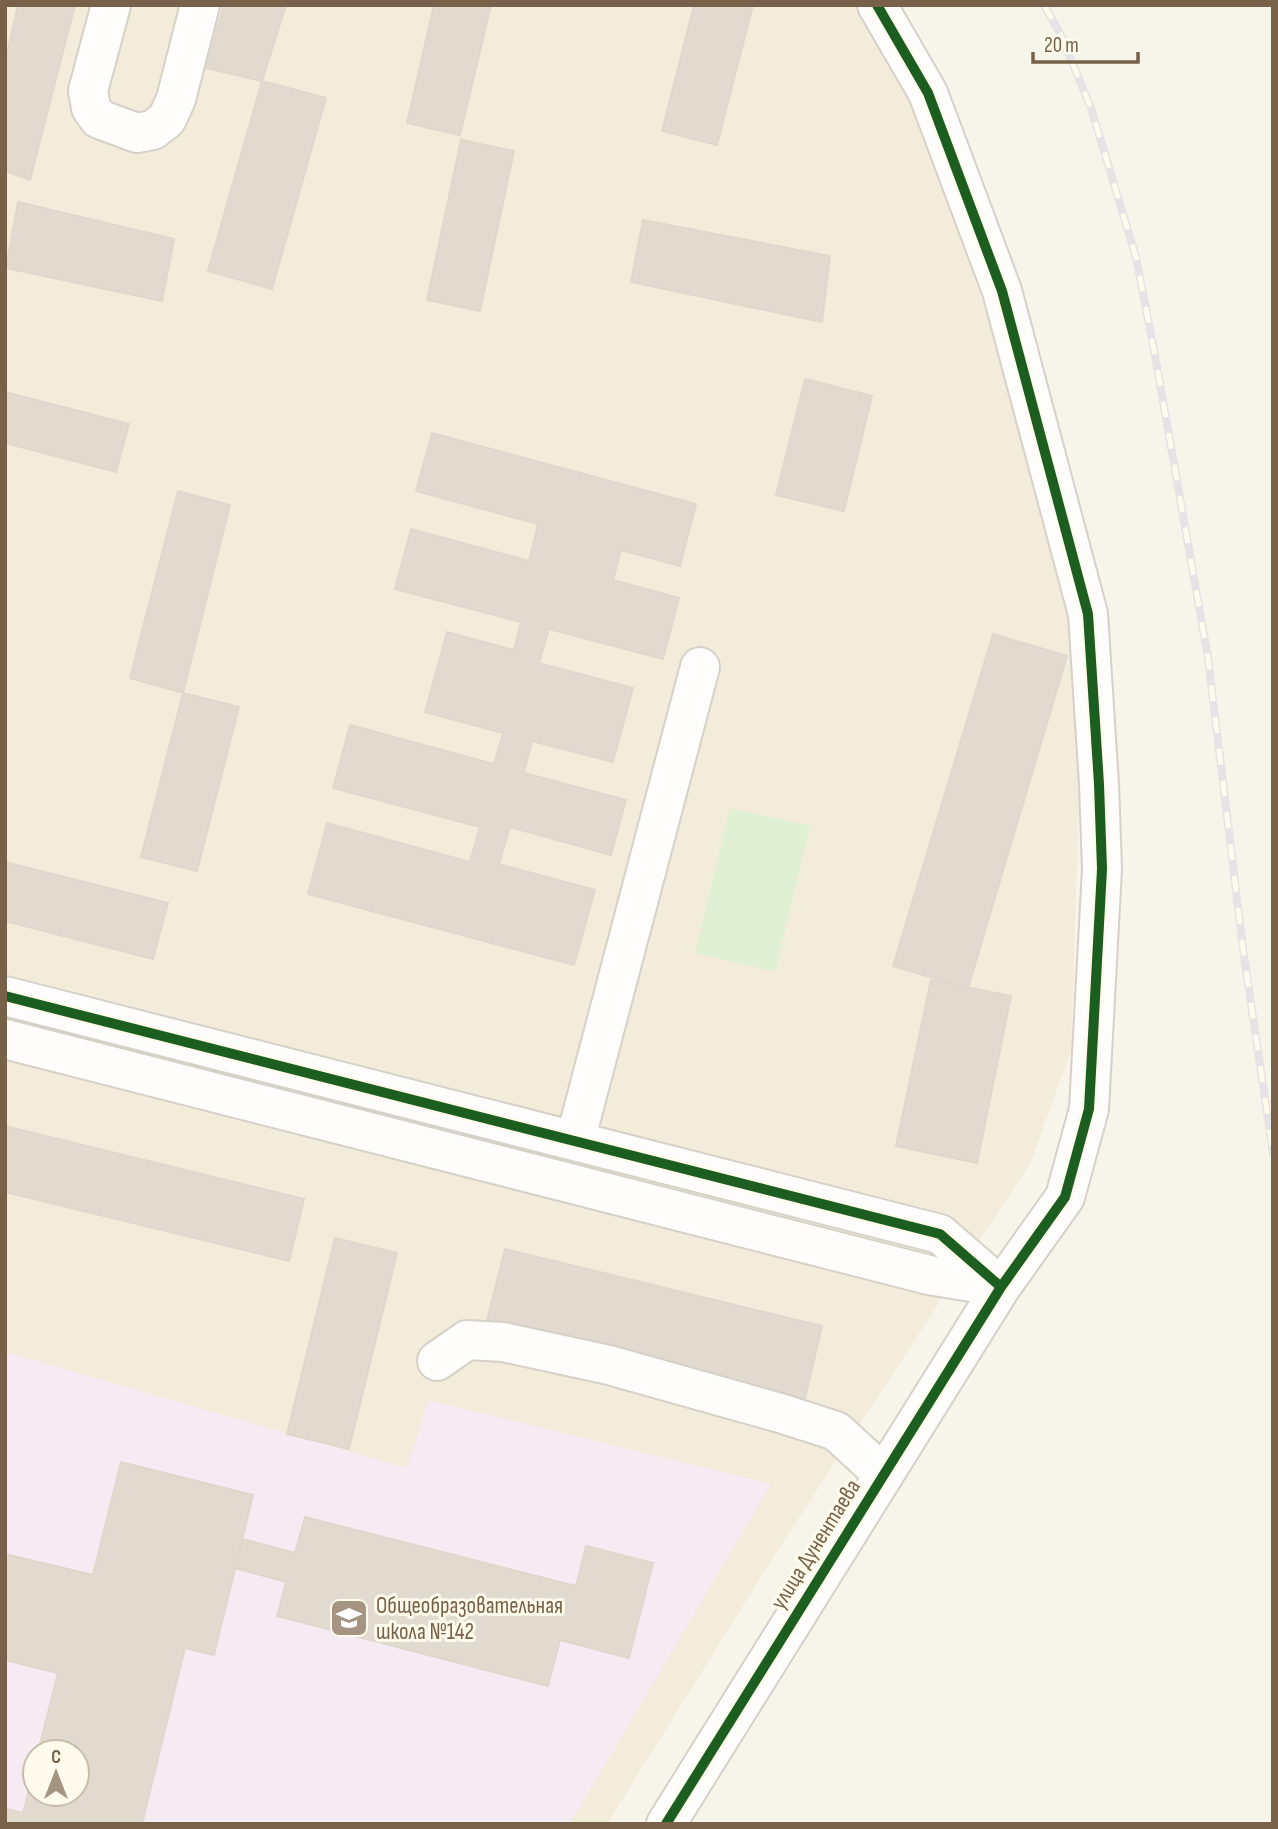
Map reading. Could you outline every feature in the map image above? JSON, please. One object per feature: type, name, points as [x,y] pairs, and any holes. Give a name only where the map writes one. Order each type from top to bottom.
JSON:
[{"type":"street","points":[[111,5],[88,91],[91,108],[99,118],[137,133],[153,130],[167,118],[176,99],[200,5]]},
{"type":"street","name":"улица Дунентаева","points":[[666,1824],[1001,1286],[1065,1197],[1089,1110],[1102,869],[1088,614],[1002,291],[928,93],[877,5]]},
{"type":"street","points":[[575,1142],[700,667]]},
{"type":"street","points":[[5,996],[940,1234],[1001,1286]]},
{"type":"street","points":[[5,1039],[929,1275],[1001,1286]]},
{"type":"street","points":[[437,1361],[467,1339],[503,1342],[609,1365],[836,1431],[884,1475]]},
{"type":"shaded area","points":[[5,5],[864,5],[918,100],[1017,410],[1066,608],[1082,710],[1071,1051],[1031,1162],[774,1556],[607,1824],[5,1824]]},
{"type":"shaded area","name":"Общеобразовательная школа №142","points":[[5,1352],[407,1468],[428,1400],[771,1484],[570,1824],[5,1824]]},
{"type":"green space","points":[[730,808],[810,826],[775,972],[695,953]]},
{"type":"building","points":[[18,5],[75,5],[30,180],[5,171],[5,62]]},
{"type":"building","points":[[224,5],[286,5],[262,81],[206,68]]},
{"type":"building","points":[[434,5],[491,5],[460,135],[407,123]]},
{"type":"building","points":[[694,5],[753,5],[717,145],[662,131]]},
{"type":"building","points":[[262,81],[326,98],[272,289],[208,271]]},
{"type":"building","points":[[461,140],[514,151],[480,311],[427,300]]},
{"type":"building","points":[[18,202],[174,239],[162,301],[6,268]]},
{"type":"building","points":[[643,220],[830,256],[822,322],[631,282]]},
{"type":"building","points":[[805,379],[872,396],[844,511],[776,495]]},
{"type":"building","points":[[5,392],[129,424],[116,472],[5,443]]},
{"type":"building","points":[[432,433],[696,504],[680,566],[621,550],[613,580],[679,598],[663,659],[549,629],[539,663],[633,688],[613,762],[532,741],[524,773],[626,800],[611,855],[510,827],[499,864],[595,890],[574,965],[308,894],[327,823],[470,862],[480,827],[333,788],[350,725],[494,764],[503,733],[425,712],[447,632],[514,650],[521,622],[395,589],[411,529],[529,561],[538,524],[416,491]]},
{"type":"building","points":[[178,491],[230,505],[183,693],[130,678]]},
{"type":"building","points":[[993,634],[1067,656],[968,988],[893,966]]},
{"type":"building","points":[[183,693],[239,707],[197,871],[141,857]]},
{"type":"building","points":[[5,862],[168,903],[153,959],[5,921]]},
{"type":"building","points":[[931,980],[1011,996],[977,1163],[896,1146]]},
{"type":"building","points":[[5,1126],[304,1199],[289,1261],[5,1192]]},
{"type":"building","points":[[335,1238],[397,1253],[349,1449],[287,1434]]},
{"type":"building","points":[[505,1249],[822,1326],[805,1398],[487,1320]]},
{"type":"building","points":[[121,1462],[253,1495],[214,1655],[185,1648],[142,1824],[5,1824],[5,1808],[23,1813],[24,1808],[91,1808],[91,1738],[42,1738],[58,1673],[5,1660],[5,1554],[93,1575]]},
{"type":"building","points":[[305,1517],[576,1586],[586,1546],[653,1563],[629,1658],[560,1640],[548,1686],[277,1616],[286,1582],[235,1568],[243,1539],[295,1553]]},
{"type":"railway","points":[[1044,5],[1060,33],[1091,108],[1136,257],[1208,658],[1243,949],[1273,1153]]},
{"type":"cycle path","points":[[666,1824],[1001,1287],[1065,1197],[1089,1109],[1102,869],[1088,614],[1002,291],[928,93],[877,5]]},
{"type":"cycle path","points":[[5,996],[940,1234],[1001,1287]]},
{"type":"place","name":"Общеобразовательная школа №142","points":[[349,1618]]}]
